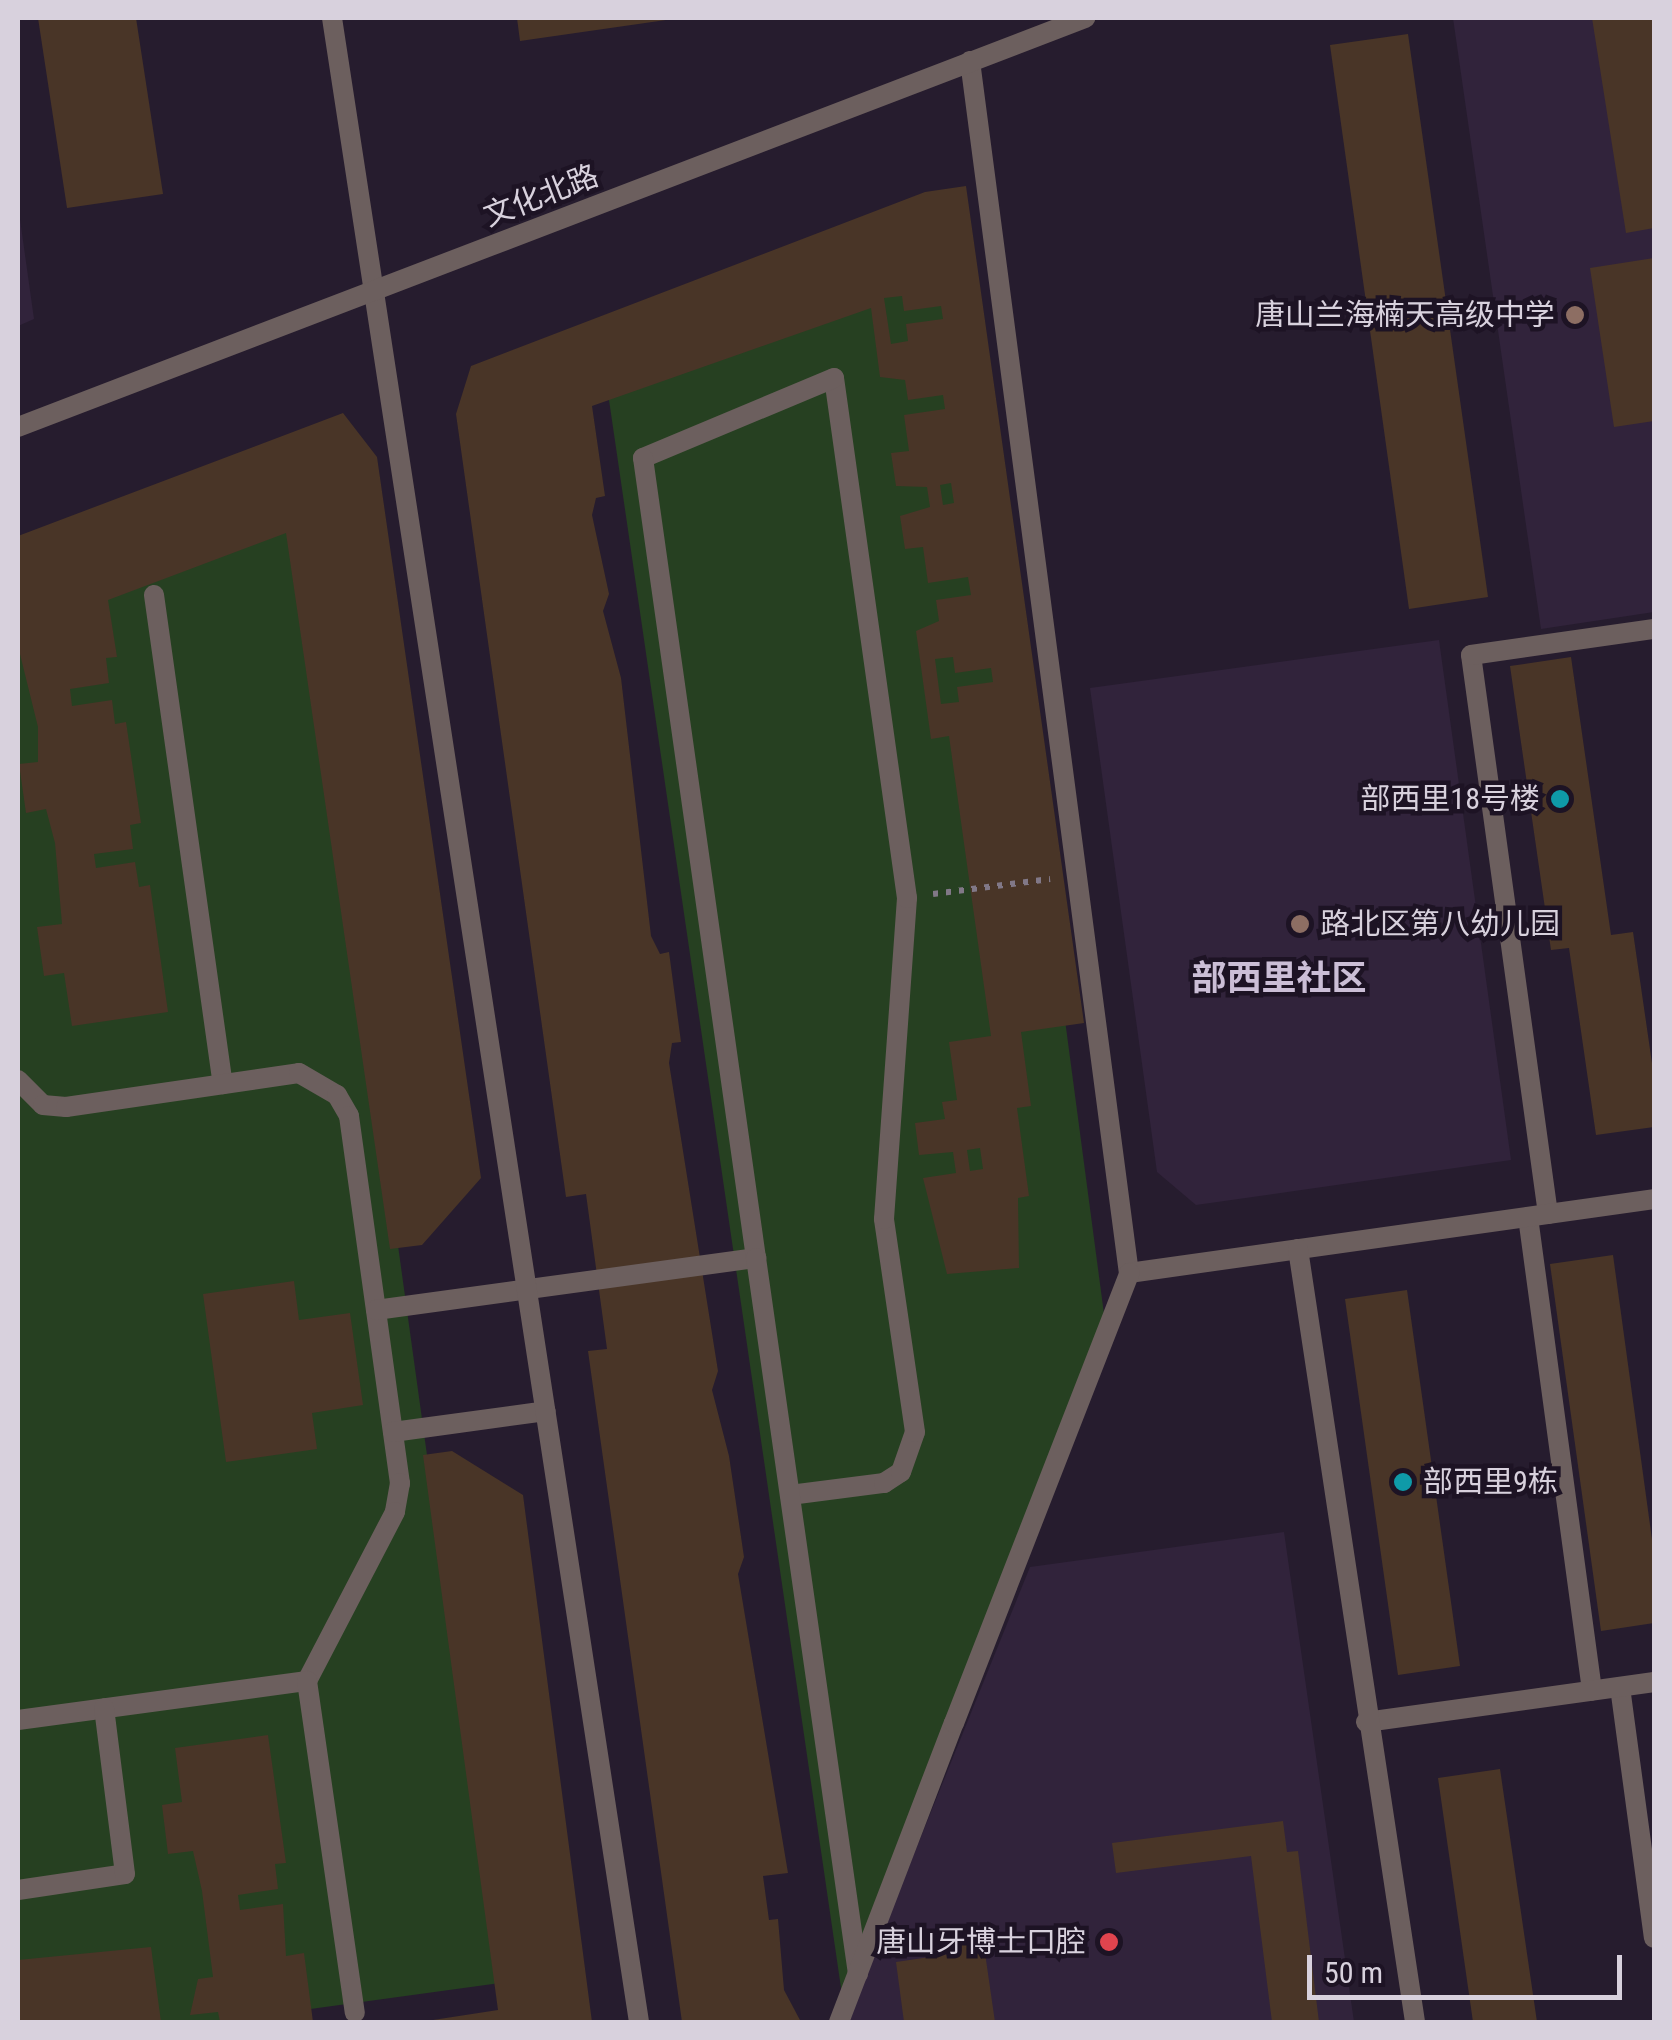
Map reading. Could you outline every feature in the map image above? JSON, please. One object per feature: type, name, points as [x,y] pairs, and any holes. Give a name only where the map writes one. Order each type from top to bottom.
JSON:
[{"type":"street","points":[[332,18],[639,2022]]},
{"type":"street","name":"文化北路","points":[[18,427],[1084,18]]},
{"type":"street","points":[[839,2022],[1129,1273],[970,61]]},
{"type":"street","points":[[790,1496],[884,1483],[901,1472],[915,1432],[884,1219],[907,898],[834,378],[643,458],[756,1258],[858,1974]]},
{"type":"street","points":[[154,595],[223,1084]]},
{"type":"street","points":[[1592,1691],[1471,655],[1654,629]]},
{"type":"street","points":[[18,1080],[43,1104],[66,1107],[298,1073],[338,1095],[349,1116],[393,1432],[395,1512],[306,1681],[356,2013]]},
{"type":"street","points":[[1129,1273],[1654,1199]]},
{"type":"street","points":[[1298,1249],[1366,1722],[1386,1783],[1415,2022]]},
{"type":"street","points":[[376,1310],[756,1258]]},
{"type":"street","points":[[393,1432],[546,1411]]},
{"type":"street","points":[[18,1720],[306,1681]]},
{"type":"street","points":[[1366,1722],[1654,1682]]},
{"type":"street","points":[[1620,1687],[1654,1938]]},
{"type":"street","points":[[18,1890],[126,1874],[104,1708]]},
{"type":"path","points":[[907,898],[1077,876]]},
{"type":"shaded area","name":"唐山兰海楠天高级中学","points":[[1453,18],[1654,18],[1654,612],[1541,629]]},
{"type":"shaded area","points":[[18,205],[34,319],[18,326]]},
{"type":"shaded area","name":"路北区第八幼儿园","points":[[1439,640],[1511,1160],[1196,1205],[1157,1172],[1090,688]]},
{"type":"shaded area","points":[[1284,1532],[1354,2022],[846,2022],[1030,1567]]},
{"type":"green space","points":[[965,266],[1104,1314],[846,2022],[608,393]]},
{"type":"green space","points":[[296,508],[500,1983],[215,2022],[18,2022],[18,622]]},
{"type":"building","points":[[38,18],[136,18],[163,194],[67,208]]},
{"type":"building","points":[[517,18],[666,18],[666,20],[520,41]]},
{"type":"building","points":[[1592,18],[1654,18],[1654,228],[1626,233]]},
{"type":"building","points":[[1408,34],[1488,597],[1409,609],[1330,45]]},
{"type":"building","points":[[966,186],[1084,1023],[1021,1032],[1031,1106],[1017,1108],[1029,1196],[1018,1198],[1019,1268],[947,1274],[923,1178],[956,1173],[953,1152],[919,1155],[915,1123],[945,1119],[942,1102],[957,1100],[949,1042],[991,1036],[949,736],[931,739],[916,631],[939,621],[936,600],[971,595],[968,577],[928,583],[923,547],[905,549],[900,516],[930,507],[927,487],[896,486],[891,453],[909,451],[904,415],[945,409],[943,395],[908,400],[905,380],[880,377],[871,308],[592,406],[605,496],[596,498],[592,515],[609,594],[603,611],[621,678],[651,936],[660,954],[669,952],[681,1042],[672,1043],[669,1063],[718,1371],[712,1390],[729,1456],[744,1557],[738,1574],[788,1873],[763,1876],[769,1920],[778,1919],[784,1990],[801,2022],[682,2022],[588,1351],[607,1349],[586,1194],[566,1197],[456,414],[471,366],[925,192]],"holes":[[[902,296],[904,311],[941,306],[943,319],[906,324],[908,341],[891,344],[884,298]],[[951,483],[954,503],[943,505],[940,485]],[[953,657],[955,673],[991,668],[993,682],[957,687],[959,702],[941,704],[935,659]],[[980,1148],[983,1169],[970,1171],[967,1150]]]},
{"type":"building","points":[[1654,258],[1654,421],[1614,427],[1590,268]]},
{"type":"building","points":[[343,413],[377,457],[481,1178],[422,1245],[390,1249],[286,533],[108,600],[117,657],[106,658],[109,683],[70,689],[72,706],[112,700],[115,724],[126,722],[141,823],[130,825],[133,849],[94,854],[96,868],[135,862],[139,887],[150,885],[168,1012],[72,1026],[64,973],[44,976],[37,927],[62,924],[55,843],[46,809],[26,813],[19,764],[38,762],[38,727],[18,646],[18,536]]},
{"type":"building","name":"部西里18号楼","points":[[1571,657],[1611,935],[1633,932],[1654,1077],[1654,1127],[1596,1135],[1569,948],[1551,950],[1510,666]]},
{"type":"building","points":[[1613,1255],[1654,1554],[1654,1623],[1601,1631],[1550,1264]]},
{"type":"building","points":[[294,1281],[299,1320],[350,1313],[363,1405],[312,1413],[317,1449],[226,1462],[203,1294]]},
{"type":"building","name":"部西里9栋","points":[[1407,1290],[1460,1666],[1398,1675],[1345,1299]]},
{"type":"building","points":[[452,1451],[523,1495],[592,2022],[420,2022],[498,2010],[423,1455]]},
{"type":"building","points":[[268,1735],[286,1863],[275,1864],[278,1889],[238,1895],[240,1910],[283,1904],[286,1956],[304,1953],[313,2022],[220,2022],[218,2012],[190,2015],[198,1979],[213,1977],[202,1891],[193,1851],[168,1854],[162,1805],[182,1802],[175,1748]]},
{"type":"building","points":[[1500,1769],[1537,2022],[1473,2022],[1438,1778]]},
{"type":"building","points":[[1283,1821],[1287,1852],[1298,1851],[1319,2022],[1272,2022],[1251,1856],[1116,1873],[1112,1843]]},
{"type":"building","name":"唐山牙博士口腔","points":[[970,1934],[984,1946],[995,2022],[904,2022],[896,1962],[950,1954],[958,1935]]},
{"type":"building","points":[[151,1947],[161,2022],[18,2022],[18,1960]]},
{"type":"place","name":"唐山兰海楠天高级中学","points":[[1575,315]]},
{"type":"place","name":"部西里18号楼","points":[[1560,799]]},
{"type":"place","name":"路北区第八幼儿园","points":[[1300,924]]},
{"type":"place","name":"部西里9栋","points":[[1403,1482]]},
{"type":"place","name":"唐山牙博士口腔","points":[[1109,1942]]},
{"type":"district","name":"部西里社区","points":[[1279,979]]}]
